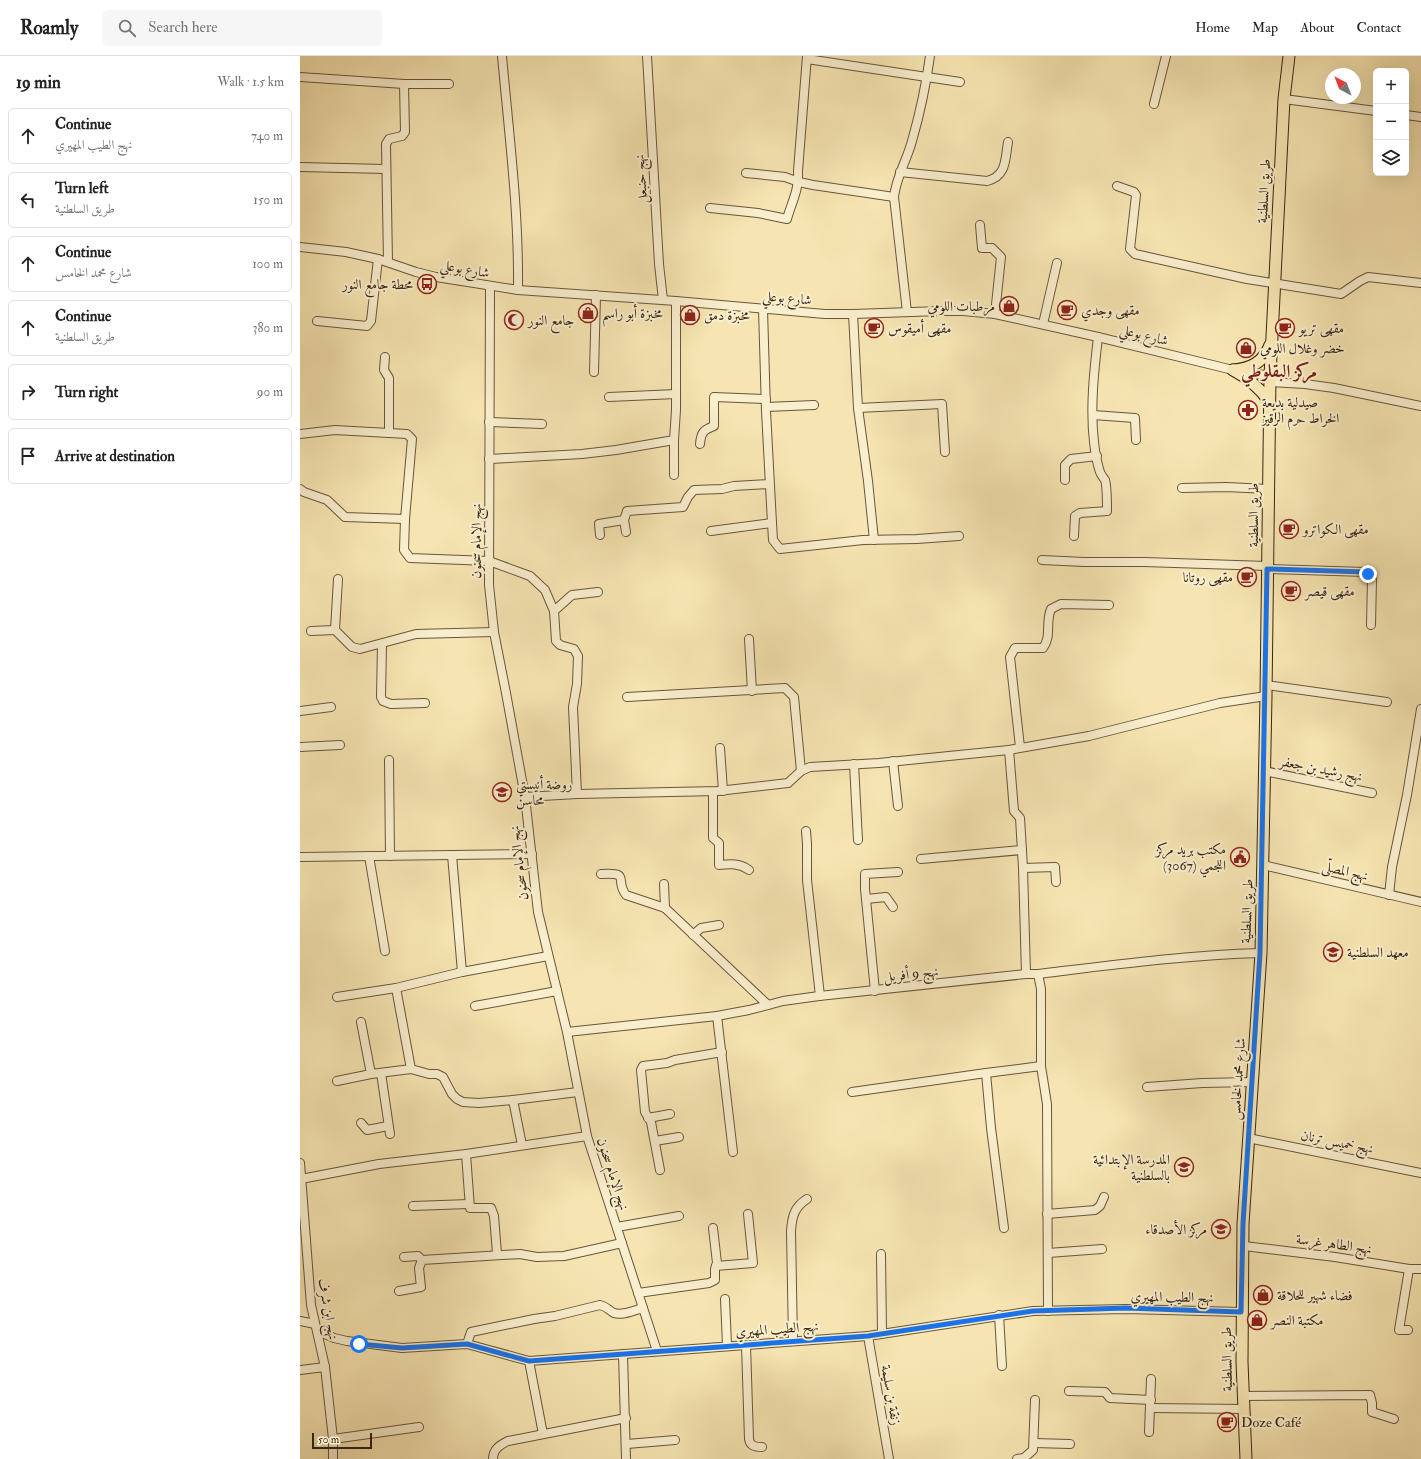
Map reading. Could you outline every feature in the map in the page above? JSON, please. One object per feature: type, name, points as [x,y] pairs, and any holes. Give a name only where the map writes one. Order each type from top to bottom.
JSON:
[{"type":"main road","name":"طريق السلطنية","points":[[1257,1023],[1263,865],[1269,401],[1284,99],[1289,56]]},
{"type":"main road","points":[[1233,370],[1243,370],[1258,362],[1268,351],[1272,341]]},
{"type":"main road","points":[[1233,370],[1246,377],[1257,386],[1269,401]]},
{"type":"main road","name":"شارع محمد الخامس","points":[[1248,1138],[1257,1023]]},
{"type":"main road","name":"طريق السلطنية","points":[[1246,1459],[1241,1312],[1244,1246],[1243,1224],[1248,1138]]},
{"type":"street","points":[[502,56],[516,218],[518,290]]},
{"type":"street","name":"نهج حنبعل","points":[[647,56],[659,264],[663,300]]},
{"type":"street","points":[[907,312],[894,197],[896,184],[912,142],[927,77],[930,56]]},
{"type":"street","points":[[1154,104],[1166,56]]},
{"type":"street","points":[[710,208],[758,213],[787,219],[791,203],[798,189],[799,182],[798,171],[807,58],[960,82]]},
{"type":"street","points":[[300,77],[404,84],[449,84]]},
{"type":"street","points":[[388,262],[386,142],[392,138],[402,136],[405,132],[404,84]]},
{"type":"street","points":[[1284,99],[1373,111]]},
{"type":"street","points":[[1409,115],[1421,117]]},
{"type":"street","points":[[900,172],[987,181],[991,180],[1002,172],[1008,142]]},
{"type":"street","points":[[300,167],[386,168]]},
{"type":"street","points":[[746,173],[785,177],[799,182],[894,197]]},
{"type":"street","points":[[1117,186],[1134,192],[1136,195],[1130,249],[1132,253],[1275,284],[1341,294],[1368,277],[1421,283]]},
{"type":"street","points":[[980,225],[982,248],[992,248],[1001,257],[995,314]]},
{"type":"street","name":"شارع بوعلي","points":[[300,247],[346,252],[378,259],[416,272],[490,287],[518,290],[676,301],[825,314],[963,311],[995,314],[1043,324],[1270,379],[1334,388],[1421,406]]},
{"type":"street","points":[[317,321],[367,326],[371,321],[378,259]]},
{"type":"street","points":[[1043,324],[1057,263]]},
{"type":"street","name":"نهج الإمام سحنون","points":[[490,287],[489,584],[494,632],[525,797],[538,912],[557,990],[587,1136],[657,1351]]},
{"type":"street","points":[[594,372],[596,295]]},
{"type":"street","points":[[674,475],[676,301]]},
{"type":"street","points":[[763,309],[773,540],[780,548],[874,540],[917,540],[959,536]]},
{"type":"street","points":[[854,314],[858,408],[874,540]]},
{"type":"street","points":[[1074,536],[1075,516],[1080,512],[1107,511],[1108,498],[1105,481],[1101,474],[1094,442],[1093,415],[1095,357],[1098,337]]},
{"type":"street","points":[[385,357],[384,370],[390,378],[389,433]]},
{"type":"street","points":[[609,398],[676,394]]},
{"type":"street","points":[[700,444],[701,435],[704,430],[714,426],[714,397],[766,403],[814,405]]},
{"type":"street","points":[[858,408],[942,404],[945,452]]},
{"type":"street","points":[[1093,415],[1135,418],[1136,440]]},
{"type":"street","points":[[489,422],[542,424]]},
{"type":"street","points":[[300,434],[335,430],[407,434],[412,439],[405,519],[404,550],[410,558],[489,561],[530,576],[545,590],[554,611],[556,641],[560,646],[574,649],[578,656],[577,684],[573,707],[577,794]]},
{"type":"street","points":[[489,459],[588,453],[616,450],[674,440]]},
{"type":"street","points":[[1065,480],[1065,465],[1072,460],[1097,456]]},
{"type":"street","points":[[626,532],[624,520],[627,511],[683,507],[688,497],[694,490],[722,489],[734,486],[770,484]]},
{"type":"street","points":[[1182,488],[1226,487],[1268,489]]},
{"type":"street","points":[[300,488],[304,492],[327,500],[345,517],[405,519]]},
{"type":"street","points":[[600,535],[599,524],[624,520]]},
{"type":"street","points":[[711,531],[772,523]]},
{"type":"street","points":[[1042,560],[1144,562],[1365,572],[1372,580],[1371,625]]},
{"type":"street","points":[[335,630],[338,579]]},
{"type":"street","points":[[554,611],[572,595],[598,592]]},
{"type":"street","points":[[1020,747],[1014,705],[1010,657],[1015,648],[1043,648],[1048,642],[1048,615],[1051,609],[1061,604],[1109,605]]},
{"type":"street","points":[[311,631],[335,630],[355,649],[382,644],[416,634],[494,632]]},
{"type":"street","points":[[749,639],[752,690]]},
{"type":"street","points":[[382,644],[381,697],[383,701],[391,704],[425,703]]},
{"type":"street","points":[[627,697],[785,688],[794,697],[801,771]]},
{"type":"street","points":[[525,797],[577,794],[713,792],[788,783],[801,771],[810,767],[893,762],[1009,750],[1089,736],[1266,691],[1387,702]]},
{"type":"street","points":[[300,711],[331,707]]},
{"type":"street","points":[[1389,895],[1392,867],[1407,795],[1421,709]]},
{"type":"street","points":[[300,747],[340,745]]},
{"type":"street","points":[[720,748],[722,791]]},
{"type":"street","points":[[1009,750],[1014,811],[1020,818],[1026,974]]},
{"type":"street","points":[[389,760],[390,856]]},
{"type":"street","points":[[893,762],[898,806]]},
{"type":"street","points":[[854,764],[858,840]]},
{"type":"street","name":"نهج رشيد بن جعفر","points":[[1264,771],[1372,792]]},
{"type":"street","points":[[713,792],[713,838],[719,843],[720,865],[737,864],[744,866],[749,870]]},
{"type":"street","points":[[806,831],[807,880],[820,996]]},
{"type":"street","points":[[921,858],[1022,850]]},
{"type":"street","points":[[300,857],[532,854]]},
{"type":"street","points":[[452,855],[462,972]]},
{"type":"street","points":[[369,856],[385,951]]},
{"type":"street","name":"نهج المصلّى","points":[[1263,865],[1421,902]]},
{"type":"street","points":[[1023,868],[1055,867],[1056,882]]},
{"type":"street","points":[[875,991],[865,874],[898,872]]},
{"type":"street","points":[[601,874],[618,874],[623,892],[626,895],[665,908],[768,1005]]},
{"type":"street","points":[[664,884],[665,908]]},
{"type":"street","points":[[866,899],[886,897],[893,907]]},
{"type":"street","points":[[693,934],[701,928],[719,924]]},
{"type":"street","name":"نهج 9 أفريل","points":[[566,1032],[717,1016],[749,1010],[783,1001],[820,996],[1026,974],[1038,974],[1152,960],[1209,955],[1260,953]]},
{"type":"street","points":[[337,997],[396,988],[462,972],[548,956]]},
{"type":"street","points":[[1038,974],[1041,989],[1041,1066],[1047,1104],[1048,1310]]},
{"type":"street","points":[[396,988],[410,1069]]},
{"type":"street","points":[[475,1006],[557,990]]},
{"type":"street","points":[[717,1016],[733,1152]]},
{"type":"street","points":[[360,1022],[371,1074]]},
{"type":"street","points":[[660,1170],[651,1122],[645,1112],[641,1070],[643,1066],[667,1063],[675,1060],[722,1052]]},
{"type":"street","points":[[852,1092],[1041,1066]]},
{"type":"street","points":[[337,1081],[371,1074],[410,1069],[429,1074],[437,1074],[443,1077],[452,1094],[457,1099],[463,1102],[479,1103],[578,1092]]},
{"type":"street","points":[[361,1123],[367,1130],[389,1130],[381,1073]]},
{"type":"street","points":[[986,1073],[991,1128],[1004,1228]]},
{"type":"street","points":[[1147,1087],[1216,1082],[1253,1082]]},
{"type":"street","points":[[513,1100],[522,1145]]},
{"type":"street","points":[[648,1118],[670,1114]]},
{"type":"street","points":[[301,1179],[379,1164],[466,1154],[587,1136]]},
{"type":"street","points":[[655,1141],[679,1137]]},
{"type":"street","name":"نهج خميس ترنان","points":[[1248,1138],[1421,1173]]},
{"type":"street","points":[[466,1154],[470,1208],[491,1208],[494,1216],[497,1254]]},
{"type":"street","name":"نهج ابن شرف","points":[[300,1163],[304,1264],[311,1305],[326,1367],[333,1440],[333,1459]]},
{"type":"street","points":[[1047,1214],[1095,1210],[1100,1206],[1104,1197]]},
{"type":"street","points":[[793,1342],[792,1217],[796,1209],[807,1199]]},
{"type":"street","points":[[413,1206],[469,1204]]},
{"type":"street","points":[[716,1266],[753,1263],[748,1214]]},
{"type":"street","points":[[617,1227],[679,1216]]},
{"type":"street","points":[[638,1293],[709,1283],[715,1280],[717,1263],[713,1228]]},
{"type":"street","points":[[404,1257],[418,1256],[422,1260],[497,1254],[520,1254],[538,1257],[564,1256],[622,1243]]},
{"type":"street","name":"نهج الطاهر غرسة","points":[[1244,1246],[1336,1257],[1409,1269],[1421,1269]]},
{"type":"street","points":[[1048,1253],[1102,1249]]},
{"type":"street","points":[[881,1254],[882,1334]]},
{"type":"street","points":[[399,1291],[421,1287],[419,1268],[422,1260]]},
{"type":"street","points":[[1408,1330],[1399,1330],[1409,1269]]},
{"type":"street","points":[[725,1299],[727,1346]]},
{"type":"street","points":[[467,1344],[472,1332],[555,1316],[600,1305],[607,1307],[612,1312],[618,1314],[643,1308]]},
{"type":"street","name":"نهج الطيب المهيري","points":[[300,1321],[317,1328],[334,1338],[346,1342],[402,1348],[467,1344],[529,1361],[868,1336],[999,1315],[1048,1310],[1126,1308],[1241,1312]]},
{"type":"street","points":[[999,1315],[1002,1366]]},
{"type":"street","name":"زنقة بن سليمة","points":[[868,1336],[889,1459]]},
{"type":"street","points":[[746,1345],[749,1439],[753,1446],[762,1448]]},
{"type":"street","points":[[623,1354],[627,1444],[626,1459]]},
{"type":"street","points":[[529,1361],[543,1434]]},
{"type":"street","points":[[300,1370],[326,1367]]},
{"type":"street","points":[[1149,1432],[1151,1379]]},
{"type":"street","points":[[1069,1391],[1105,1392],[1110,1398],[1150,1404],[1244,1409]]},
{"type":"street","points":[[1243,1396],[1370,1395],[1372,1412],[1394,1419]]},
{"type":"street","points":[[1017,1459],[1024,1458],[1033,1450],[1035,1400]]},
{"type":"street","points":[[493,1459],[494,1452],[499,1446],[508,1441],[626,1418]]},
{"type":"street","points":[[333,1440],[419,1427]]},
{"type":"street","points":[[627,1444],[675,1440]]},
{"type":"street","points":[[1034,1443],[1070,1444]]},
{"type":"place","name":"محطة جامع النور","points":[[427,284]]},
{"type":"place","name":"مرطبات اللومي","points":[[1009,306]]},
{"type":"place","name":"مقهى وجدي","points":[[1067,310]]},
{"type":"place","name":"مخبزة أبو راسم","points":[[588,313]]},
{"type":"place","name":"مخبزة دمق","points":[[690,315]]},
{"type":"place","name":"جامع النور","points":[[514,320]]},
{"type":"place","name":"مقهى أميقوس","points":[[874,328]]},
{"type":"place","name":"مقهى تريو","points":[[1285,328]]},
{"type":"place","name":"خضر وغلال اللومي","points":[[1246,348]]},
{"type":"place","name":"صيدلية بديعة الخراط حرم الرقيز","points":[[1248,410]]},
{"type":"place","name":"مقهى الكواترو","points":[[1289,529]]},
{"type":"place","name":"مقهى روتانا","points":[[1247,577]]},
{"type":"place","name":"مقهى قيصر","points":[[1291,591]]},
{"type":"place","name":"روضة أنيستي محاسن","points":[[502,792]]},
{"type":"place","name":"مكتب بريد مركز اللجمي (3067)","points":[[1240,857]]},
{"type":"place","name":"معهد السلطنية","points":[[1333,952]]},
{"type":"place","name":"المدرسة الإبتدائية بالسلطنية","points":[[1184,1167]]},
{"type":"place","name":"مركز الأصدقاء","points":[[1221,1229]]},
{"type":"place","name":"فضاء شهير للحلاقة","points":[[1263,1295]]},
{"type":"place","name":"مكتبة النصر","points":[[1257,1320]]},
{"type":"place","name":"Doze Café","points":[[1227,1422]]},
{"type":"district","name":"مركز البقلوطي","points":[[1279,371]]},
{"type":"route","points":[[359,1344],[402,1348],[467,1344],[529,1361],[868,1336],[1033,1311],[1126,1308],[1241,1312],[1244,1246],[1243,1224],[1254,1070],[1260,953],[1263,865],[1262,844],[1266,696],[1267,569],[1365,572],[1368,574]]}]
